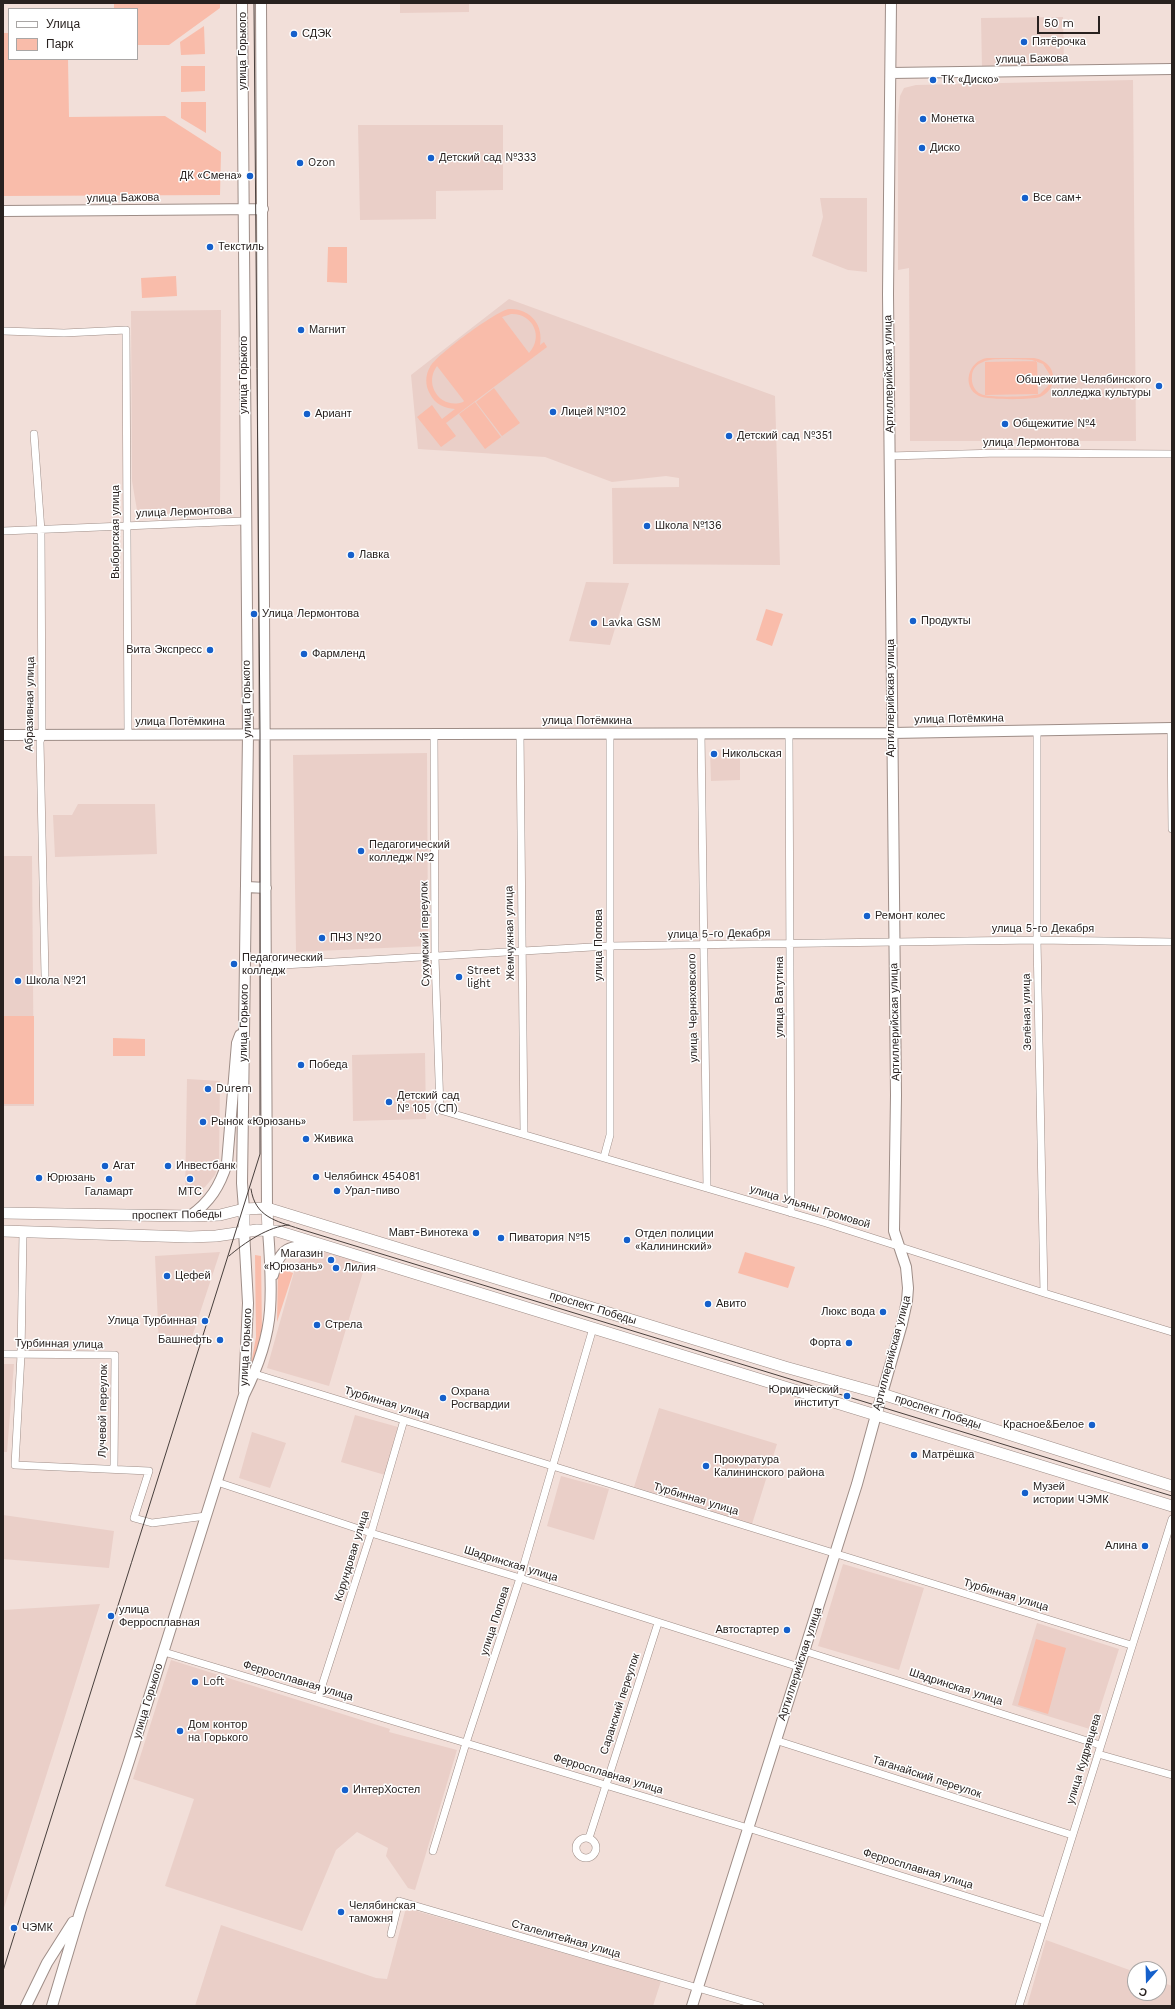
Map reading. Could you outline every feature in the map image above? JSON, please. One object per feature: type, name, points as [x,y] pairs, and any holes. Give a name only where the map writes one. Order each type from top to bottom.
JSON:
[{"type":"main road","name":"проспект Победы","points":[[3,1213],[190,1216],[220,1215],[244,1209],[268,1208],[785,1367],[882,1394],[1172,1486]]},
{"type":"main road","name":"улица Горького","points":[[268,1208],[268,1230]]},
{"type":"main road","name":"улица Горького","points":[[244,1209],[244,1231]]},
{"type":"main road","name":"проспект Победы","points":[[3,1231],[23,1233],[190,1238],[216,1236],[244,1231],[268,1230],[1172,1506]]},
{"type":"main road","name":"Артиллерийская улица","points":[[876,1415],[882,1394]]},
{"type":"street","name":"улица Горького","points":[[242,3],[245,521],[248,734],[242,1183],[244,1209]]},
{"type":"street","name":"улица Горького","points":[[262,3],[268,1208]]},
{"type":"street","name":"Артиллерийская улица","points":[[882,1394],[907,1301],[906,1267],[901,1247],[894,1231],[896,1095],[888,294],[891,3]]},
{"type":"street","name":"улица Бажова","points":[[891,73],[1172,69]]},
{"type":"street","name":"улица Бажова","points":[[3,211],[263,209]]},
{"type":"street","name":"Выборгская улица","points":[[3,331],[64,333],[126,330],[128,734]]},
{"type":"street","name":"Абразивная улица","points":[[34,434],[41,531],[42,735],[40,742],[45,974]]},
{"type":"street","name":"улица Лермонтова","points":[[890,456],[998,453],[1172,454]]},
{"type":"street","name":"улица Лермонтова","points":[[3,531],[41,531],[245,521]]},
{"type":"street","name":"улица Потёмкина","points":[[3,735],[892,733],[1171,728]]},
{"type":"street","points":[[1171,728],[1172,830]]},
{"type":"street","name":"Зелёная улица","points":[[1037,730],[1037,940],[1044,1294]]},
{"type":"street","name":"Сухумский переулок","points":[[434,733],[435,957],[440,1110]]},
{"type":"street","name":"Жемчужная улица","points":[[520,733],[524,1134]]},
{"type":"street","name":"улица Попова","points":[[604,1157],[610,1135],[610,733]]},
{"type":"street","name":"улица Черняховского","points":[[701,733],[702,944],[707,1188]]},
{"type":"street","name":"улица Ватутина","points":[[788,733],[791,944],[791,1213]]},
{"type":"street","points":[[247,887],[266,888]]},
{"type":"street","name":"улица 5-го Декабря","points":[[266,966],[609,946],[894,941],[1037,940],[1172,942]]},
{"type":"street","points":[[190,1216],[204,1207],[211,1197],[222,1176],[227,1162],[237,1043],[245,1018]]},
{"type":"street","name":"улица Ульяны Громовой","points":[[440,1110],[791,1213],[1044,1294],[1172,1332]]},
{"type":"street","name":"улица Горького","points":[[52,2006],[80,1912],[164,1652],[244,1395],[255,1374],[267,1332],[270,1310],[268,1230]]},
{"type":"street","name":"улица Горького","points":[[244,1231],[248,1303],[244,1395]]},
{"type":"street","points":[[23,1233],[21,1354],[15,1465],[114,1468],[150,1471],[134,1518],[152,1523],[206,1516]]},
{"type":"street","name":"улица Горького","points":[[270,1287],[277,1261],[284,1250],[295,1246],[321,1245]]},
{"type":"street","name":"улица Попова","points":[[433,1851],[466,1742],[520,1578],[593,1328]]},
{"type":"street","name":"Турбинная улица","points":[[3,1354],[115,1355]]},
{"type":"street","name":"Лучевой переулок","points":[[114,1468],[115,1355]]},
{"type":"street","name":"Турбинная улица","points":[[255,1374],[1131,1645]]},
{"type":"street","name":"Артиллерийская улица","points":[[692,2006],[835,1553],[876,1415]]},
{"type":"street","name":"Корундовая улица","points":[[318,1698],[371,1533],[404,1420]]},
{"type":"street","name":"Шадринская улица","points":[[217,1482],[371,1533],[520,1578],[799,1667]]},
{"type":"street","name":"улица Кудрявцева","points":[[1019,2006],[1131,1645],[1171,1523]]},
{"type":"street","name":"Саранский переулок","points":[[589,1838],[605,1784],[658,1623]]},
{"type":"street","name":"Шадринская улица","points":[[804,1651],[1100,1745]]},
{"type":"street","name":"Ферросплавная улица","points":[[164,1652],[605,1784],[1045,1921]]},
{"type":"street","name":"Таганайский переулок","points":[[776,1740],[1072,1835]]},
{"type":"street","points":[[1098,1754],[1172,1775]]},
{"type":"street","name":"Сталелитейная улица","points":[[391,1934],[400,1901],[760,2006]]},
{"type":"street","points":[[26,2006],[47,1963],[80,1912]]},
{"type":"shaded area","points":[[400,3],[469,3],[469,12],[400,13]]},
{"type":"shaded area","points":[[1063,17],[1064,66],[982,68],[981,18]]},
{"type":"shaded area","points":[[1133,80],[1136,441],[910,441],[909,268],[898,270],[898,116],[900,96],[904,88],[916,85]]},
{"type":"shaded area","name":"Детский сад №333","points":[[358,125],[503,125],[503,190],[436,191],[436,219],[360,220]]},
{"type":"shaded area","points":[[820,198],[867,198],[867,272],[848,270],[812,256],[823,217]]},
{"type":"shaded area","name":"Лицей №102","points":[[509,299],[775,396],[780,565],[613,564],[612,488],[679,487],[679,478],[666,476],[612,482],[545,457],[418,449],[411,375]]},
{"type":"shaded area","points":[[221,310],[220,515],[138,516],[132,481],[131,311]]},
{"type":"shaded area","points":[[586,582],[629,583],[610,645],[569,641]]},
{"type":"shaded area","points":[[740,749],[740,780],[711,781],[710,750]]},
{"type":"shaded area","name":"Педагогический колледж №2","points":[[427,753],[428,946],[296,952],[293,755]]},
{"type":"shaded area","points":[[78,804],[155,804],[157,854],[55,857],[53,815],[72,815]]},
{"type":"shaded area","name":"Школа №21","points":[[3,856],[32,856],[34,1106],[3,1106]]},
{"type":"shaded area","name":"Детский сад № 105 (СП)","points":[[425,1053],[426,1119],[353,1121],[352,1055]]},
{"type":"shaded area","name":"Рынок «Юрюзань»","points":[[187,1079],[220,1081],[219,1162],[215,1175],[205,1187],[185,1197]]},
{"type":"shaded area","points":[[311,1249],[366,1262],[329,1386],[267,1368],[296,1265]]},
{"type":"shaded area","points":[[220,1252],[190,1343],[159,1345],[155,1256]]},
{"type":"shaded area","points":[[3,1364],[14,1364],[7,1452],[3,1452]]},
{"type":"shaded area","name":"Прокуратура Калининского района","points":[[659,1408],[777,1444],[752,1524],[634,1487]]},
{"type":"shaded area","points":[[355,1415],[398,1427],[385,1475],[341,1462]]},
{"type":"shaded area","points":[[252,1432],[286,1443],[270,1488],[239,1478]]},
{"type":"shaded area","points":[[561,1476],[609,1489],[594,1540],[547,1526]]},
{"type":"shaded area","points":[[3,1515],[114,1531],[109,1568],[3,1559]]},
{"type":"shaded area","points":[[843,1564],[924,1588],[899,1670],[818,1646]]},
{"type":"shaded area","points":[[100,1604],[62,1726],[3,1911],[3,1610]]},
{"type":"shaded area","points":[[1037,1623],[1119,1649],[1093,1730],[1012,1705]]},
{"type":"shaded area","name":"Дом контор на Горького","points":[[171,1660],[390,1729],[389,1732],[457,1750],[415,1890],[408,1888],[386,1856],[388,1848],[357,1832],[336,1850],[302,1931],[165,1886],[194,1799],[133,1779]]},
{"type":"shaded area","points":[[406,1908],[661,1981],[653,2006],[195,2006],[221,1925],[376,1978],[387,1979]]},
{"type":"shaded area","points":[[1046,1940],[1127,1969],[1127,2001],[1167,2001],[1167,1984],[1172,1986],[1172,2006],[1027,2006]]},
{"type":"green space","points":[[114,3],[220,3],[220,8],[169,45],[138,45],[138,8],[114,8]]},
{"type":"green space","points":[[204,26],[205,54],[181,55],[180,42]]},
{"type":"green space","points":[[3,33],[8,33],[8,60],[68,60],[69,117],[165,116],[221,152],[220,195],[3,196]]},
{"type":"green space","points":[[181,66],[205,66],[205,91],[181,92]]},
{"type":"green space","points":[[181,102],[206,102],[206,133],[181,118]]},
{"type":"green space","points":[[328,247],[347,247],[347,283],[327,282]]},
{"type":"green space","points":[[176,276],[177,296],[142,298],[141,278]]},
{"type":"green space","points":[[509,309],[517,309],[529,315],[534,319],[540,331],[540,345],[544,342],[547,347],[446,423],[456,436],[441,447],[417,417],[432,405],[442,419],[455,409],[440,405],[434,400],[428,391],[426,384],[428,370],[443,353],[454,344],[492,317]],"holes":[[[511,314],[525,317],[534,327],[536,340],[529,353],[502,317]],[[437,366],[464,401],[463,402],[455,404],[448,402],[441,399],[436,394],[432,381],[433,373]]]},
{"type":"green space","points":[[987,358],[1038,359],[1046,363],[1051,369],[1053,373],[1052,384],[1045,394],[1035,398],[1000,399],[979,396],[973,392],[970,387],[969,375],[971,369],[980,360]],"holes":[[[988,360],[1032,360],[1043,364],[1050,375],[1048,386],[1040,394],[1010,397],[985,395],[976,391],[972,381],[972,373],[975,367]]]},
{"type":"green space","points":[[1037,361],[1038,394],[985,395],[985,362]]},
{"type":"green space","points":[[494,388],[520,423],[502,436],[476,402]]},
{"type":"green space","points":[[475,402],[501,437],[485,449],[459,414]]},
{"type":"green space","points":[[766,609],[783,614],[772,646],[756,640]]},
{"type":"green space","points":[[3,1016],[34,1016],[34,1104],[3,1104]]},
{"type":"green space","points":[[113,1038],[145,1039],[145,1056],[113,1056]]},
{"type":"green space","points":[[745,1252],[795,1267],[788,1288],[738,1273]]},
{"type":"green space","points":[[255,1255],[261,1256],[262,1335],[248,1380],[256,1337]]},
{"type":"green space","points":[[281,1269],[293,1273],[277,1322],[278,1270]]},
{"type":"green space","points":[[1036,1639],[1066,1648],[1048,1714],[1018,1705]]},
{"type":"tram line","points":[[3,1971],[260,1154],[260,734],[254,3]]},
{"type":"tram line","points":[[251,1189],[253,1198],[262,1212],[275,1220],[291,1226],[1172,1496]]},
{"type":"tram line","points":[[229,1256],[257,1236],[273,1228],[289,1225]]},
{"type":"place","name":"СДЭК","points":[[294,34]]},
{"type":"place","name":"Пятёрочка","points":[[1024,42]]},
{"type":"place","name":"ТК «Диско»","points":[[933,80]]},
{"type":"place","name":"Монетка","points":[[923,119]]},
{"type":"place","name":"Диско","points":[[922,148]]},
{"type":"place","name":"Детский сад №333","points":[[431,158]]},
{"type":"place","name":"Ozon","points":[[300,163]]},
{"type":"place","name":"ДК «Смена»","points":[[250,176]]},
{"type":"place","name":"Все сам+","points":[[1025,198]]},
{"type":"place","name":"Текстиль","points":[[210,247]]},
{"type":"place","name":"Магнит","points":[[301,330]]},
{"type":"place","name":"Общежитие Челябинского колледжа культуры","points":[[1159,386]]},
{"type":"place","name":"Лицей №102","points":[[553,412]]},
{"type":"place","name":"Ариант","points":[[307,414]]},
{"type":"place","name":"Общежитие №4","points":[[1005,424]]},
{"type":"place","name":"Детский сад №351","points":[[729,436]]},
{"type":"place","name":"Школа №136","points":[[647,526]]},
{"type":"place","name":"Лавка","points":[[351,555]]},
{"type":"place","name":"Улица Лермонтова","points":[[254,614]]},
{"type":"place","name":"Продукты","points":[[913,621]]},
{"type":"place","name":"Lavka GSM","points":[[594,623]]},
{"type":"place","name":"Вита Экспресс","points":[[210,650]]},
{"type":"place","name":"Фармленд","points":[[304,654]]},
{"type":"place","name":"Никольская","points":[[714,754]]},
{"type":"place","name":"Педагогический колледж №2","points":[[361,851]]},
{"type":"place","name":"Ремонт колес","points":[[867,916]]},
{"type":"place","name":"ПНЗ №20","points":[[322,938]]},
{"type":"place","name":"Педагогический колледж","points":[[234,964]]},
{"type":"place","name":"Street light","points":[[459,977]]},
{"type":"place","name":"Школа №21","points":[[18,981]]},
{"type":"place","name":"Победа","points":[[301,1065]]},
{"type":"place","name":"Durem","points":[[208,1089]]},
{"type":"place","name":"Детский сад № 105 (СП)","points":[[389,1102]]},
{"type":"place","name":"Рынок «Юрюзань»","points":[[203,1122]]},
{"type":"place","name":"Живика","points":[[306,1139]]},
{"type":"place","name":"Агат","points":[[105,1166]]},
{"type":"place","name":"Инвестбанк","points":[[168,1166]]},
{"type":"place","name":"Челябинск 454081","points":[[316,1177]]},
{"type":"place","name":"Юрюзань","points":[[39,1178]]},
{"type":"place","name":"Галамарт","points":[[109,1179]]},
{"type":"place","name":"МТС","points":[[190,1179]]},
{"type":"place","name":"Урал-пиво","points":[[337,1191]]},
{"type":"place","name":"Мавт-Винотека","points":[[476,1233]]},
{"type":"place","name":"Пиватория №15","points":[[501,1238]]},
{"type":"place","name":"Отдел полиции «Калининский»","points":[[627,1240]]},
{"type":"place","name":"Магазин «Юрюзань»","points":[[331,1260]]},
{"type":"place","name":"Лилия","points":[[336,1268]]},
{"type":"place","name":"Цефей","points":[[167,1276]]},
{"type":"place","name":"Авито","points":[[708,1304]]},
{"type":"place","name":"Люкс вода","points":[[883,1312]]},
{"type":"place","name":"Улица Турбинная","points":[[205,1321]]},
{"type":"place","name":"Стрела","points":[[317,1325]]},
{"type":"place","name":"Башнефть","points":[[220,1340]]},
{"type":"place","name":"Форта","points":[[849,1343]]},
{"type":"place","name":"Юридический институт","points":[[847,1396]]},
{"type":"place","name":"Охрана Росгвардии","points":[[443,1398]]},
{"type":"place","name":"Красное&Белое","points":[[1092,1425]]},
{"type":"place","name":"Матрёшка","points":[[914,1455]]},
{"type":"place","name":"Прокуратура Калининского района","points":[[706,1466]]},
{"type":"place","name":"Музей истории ЧЭМК","points":[[1025,1493]]},
{"type":"place","name":"Алина","points":[[1145,1546]]},
{"type":"place","name":"улица Ферросплавная","points":[[111,1616]]},
{"type":"place","name":"Автостартер","points":[[787,1630]]},
{"type":"place","name":"Loft","points":[[195,1682]]},
{"type":"place","name":"Дом контор на Горького","points":[[180,1731]]},
{"type":"place","name":"ИнтерХостел","points":[[345,1790]]},
{"type":"place","name":"Челябинская таможня","points":[[341,1912]]},
{"type":"place","name":"ЧЭМК","points":[[14,1928]]}]
